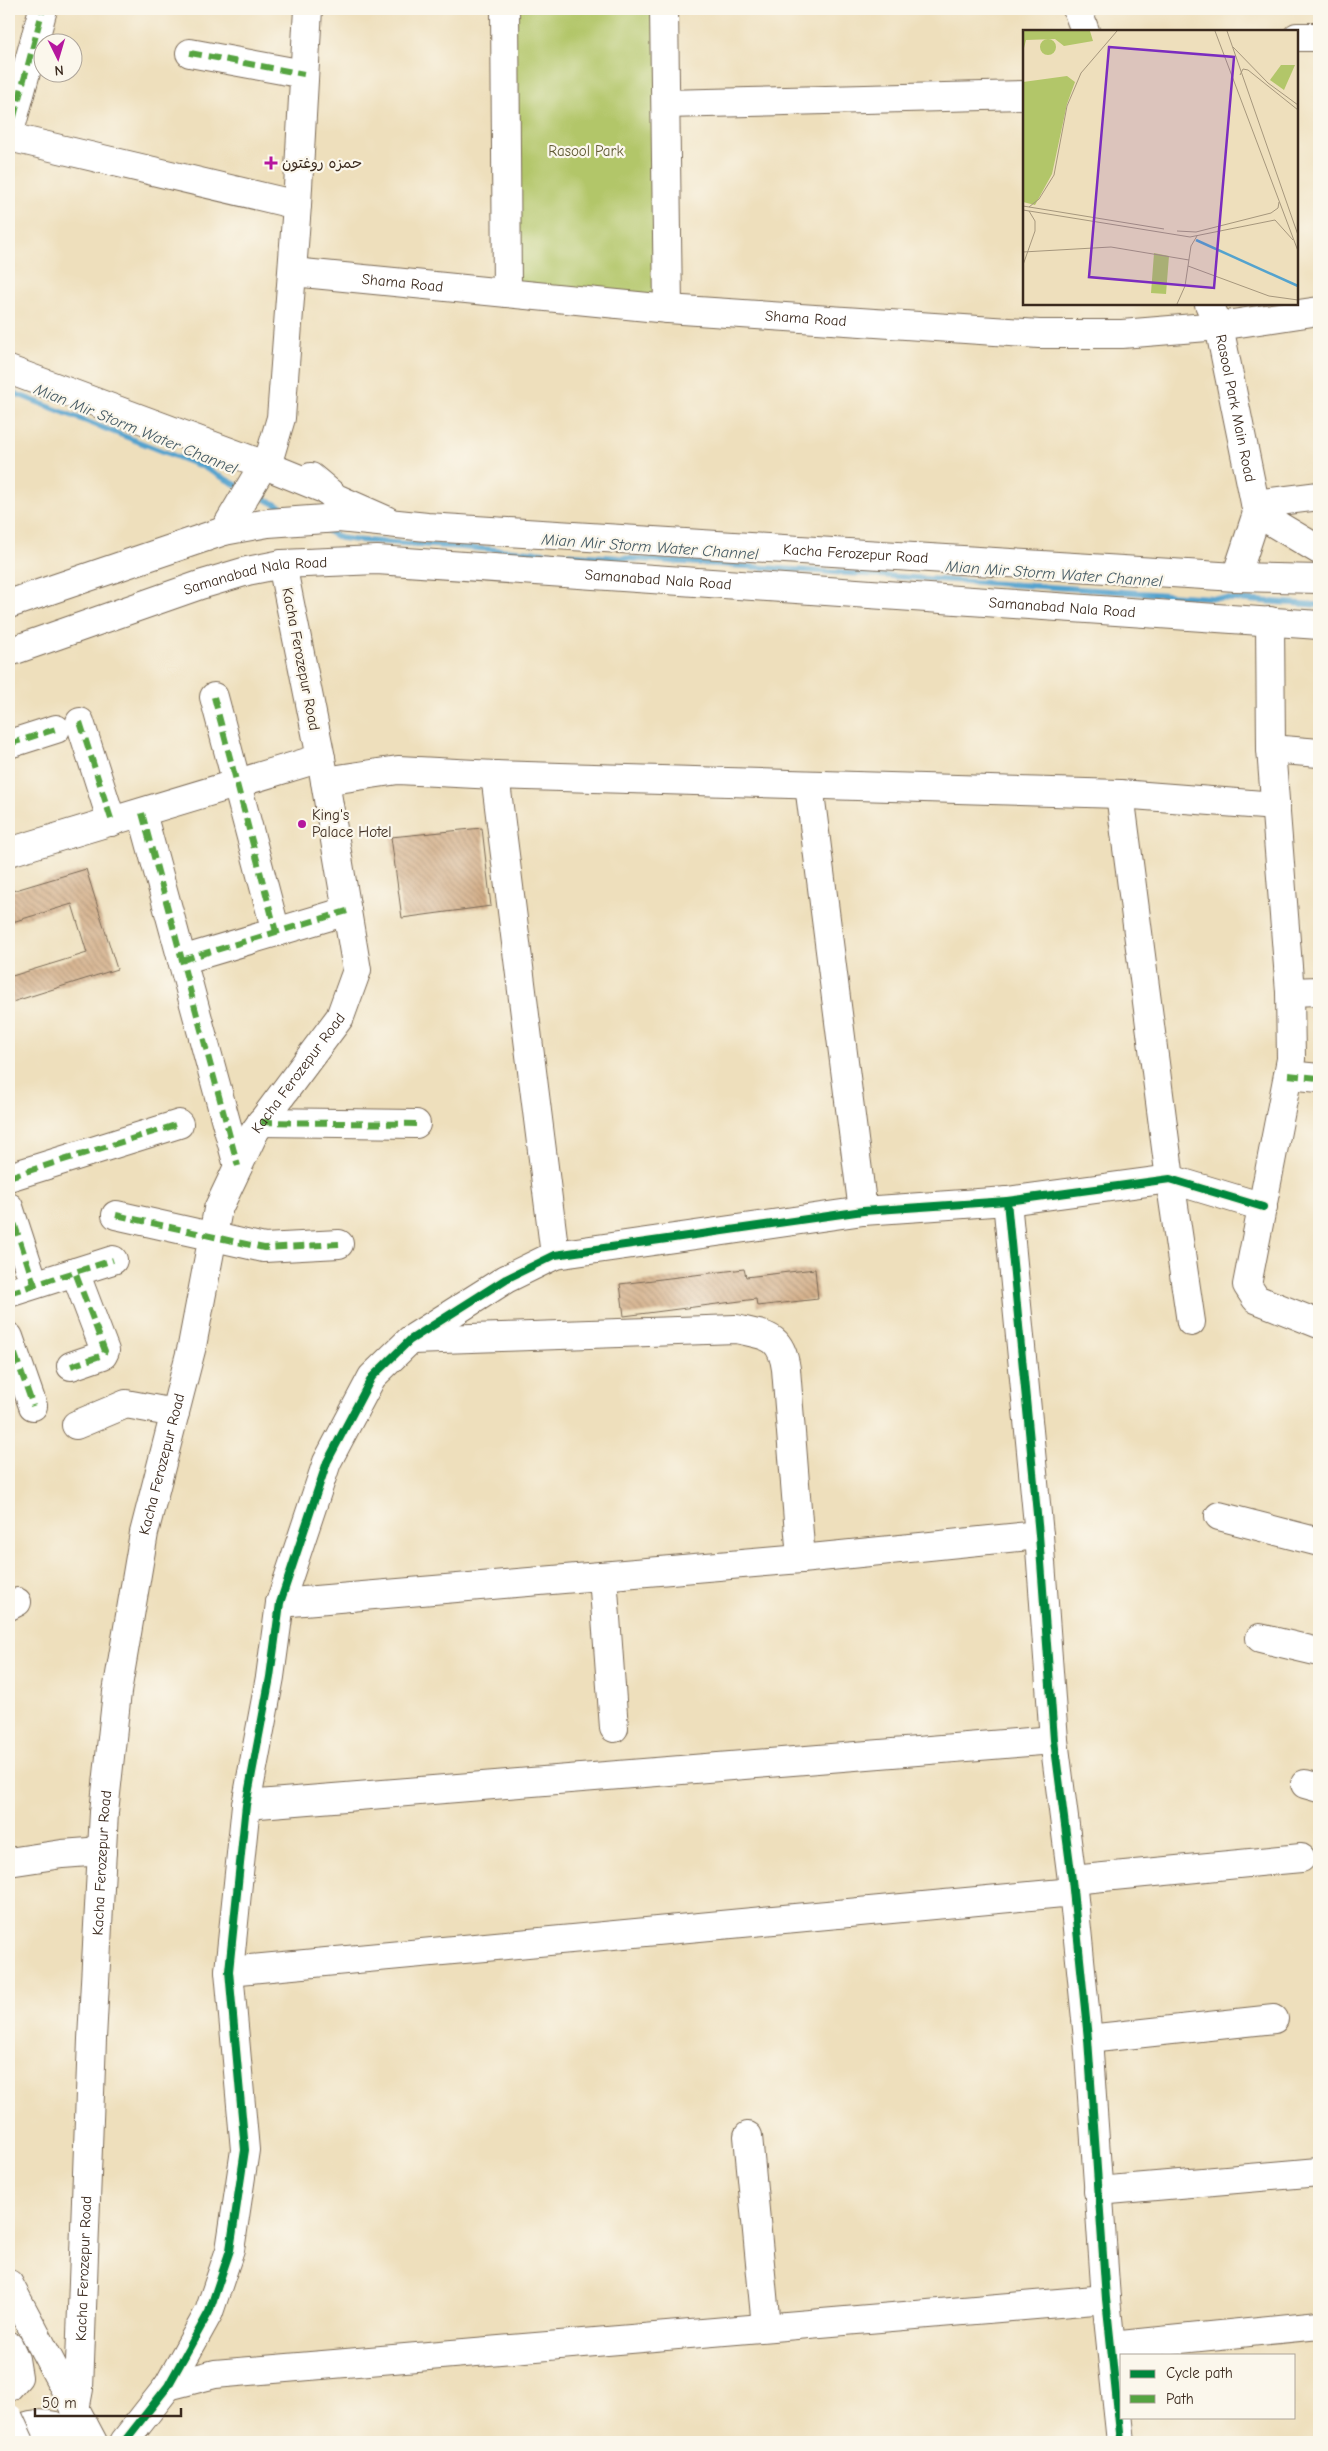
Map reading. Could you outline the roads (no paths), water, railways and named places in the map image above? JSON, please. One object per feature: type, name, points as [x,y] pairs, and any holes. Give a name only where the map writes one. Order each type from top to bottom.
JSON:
[{"type":"street","points":[[43,9],[9,136],[297,205]]},
{"type":"street","points":[[224,531],[265,465],[276,438],[281,418],[297,205],[304,74],[305,9]]},
{"type":"street","points":[[505,9],[506,293]]},
{"type":"street","points":[[664,9],[668,309]]},
{"type":"street","points":[[1077,9],[1085,30]]},
{"type":"street","points":[[1298,37],[1319,37]]},
{"type":"street","points":[[190,53],[304,74]]},
{"type":"street","points":[[666,104],[1023,95]]},
{"type":"street","name":"Shama Road","points":[[293,272],[668,309],[1039,334],[1122,334],[1214,315],[1319,311]]},
{"type":"street","name":"Rasool Park Main Road","points":[[1214,315],[1256,509],[1236,577]]},
{"type":"street","points":[[9,370],[265,465],[324,489]]},
{"type":"street","points":[[281,418],[284,437],[297,464],[336,498],[393,523]]},
{"type":"street","points":[[1256,509],[1319,496]]},
{"type":"street","points":[[1256,509],[1319,550]]},
{"type":"street","name":"Kacha Ferozepur Road","points":[[9,604],[224,531],[297,519],[339,518],[1236,577],[1319,579]]},
{"type":"street","name":"Samanabad Nala Road","points":[[9,652],[200,585],[282,564],[377,560],[445,563],[1319,625]]},
{"type":"street","name":"Kacha Ferozepur Road","points":[[74,2410],[79,2389],[92,2038],[102,1851],[117,1692],[144,1533],[192,1346],[218,1208],[261,1122],[340,1017],[357,970],[323,769],[282,564]]},
{"type":"street","points":[[1270,621],[1271,749],[1290,992],[1291,1059],[1247,1285],[1256,1300],[1319,1324]]},
{"type":"street","points":[[214,697],[276,932]]},
{"type":"street","points":[[9,744],[68,725],[112,822]]},
{"type":"street","points":[[1271,749],[1319,753]]},
{"type":"street","points":[[9,852],[236,784],[323,769],[1120,794],[1276,806]]},
{"type":"street","points":[[495,775],[555,1255]]},
{"type":"street","points":[[809,785],[862,1211]]},
{"type":"street","points":[[1120,794],[1170,1179],[1191,1322]]},
{"type":"street","points":[[142,812],[238,1166]]},
{"type":"street","points":[[182,960],[347,911]]},
{"type":"street","points":[[1290,992],[1319,991]]},
{"type":"street","points":[[1288,1075],[1319,1078]]},
{"type":"street","points":[[261,1122],[416,1124]]},
{"type":"street","points":[[9,1177],[178,1124]]},
{"type":"street","points":[[124,2442],[168,2386],[209,2312],[230,2250],[245,2150],[229,1971],[246,1805],[270,1677],[280,1602],[327,1462],[372,1377],[410,1340],[506,1279],[555,1255],[862,1211],[1007,1200],[1170,1179],[1263,1207]]},
{"type":"street","points":[[1007,1200],[1039,1535],[1054,1740],[1088,2039],[1106,2299],[1121,2442]]},
{"type":"street","points":[[9,1207],[21,1289],[113,1260]]},
{"type":"street","points":[[116,1214],[264,1248],[339,1244]]},
{"type":"street","points":[[71,1366],[103,1355],[105,1351],[75,1272]]},
{"type":"street","points":[[410,1340],[736,1329],[770,1337],[784,1351],[801,1559]]},
{"type":"street","points":[[9,1337],[33,1406]]},
{"type":"street","points":[[76,1425],[126,1404],[175,1414]]},
{"type":"street","points":[[1219,1516],[1319,1542]]},
{"type":"street","points":[[280,1602],[801,1559],[1039,1535]]},
{"type":"street","points":[[603,1576],[614,1728]]},
{"type":"street","points":[[1260,1638],[1319,1652]]},
{"type":"street","points":[[246,1805],[1054,1740]]},
{"type":"street","points":[[9,1862],[62,1854],[102,1851]]},
{"type":"street","points":[[229,1971],[1072,1886],[1301,1858]]},
{"type":"street","points":[[1088,2039],[1274,2019]]},
{"type":"street","points":[[748,2136],[766,2327]]},
{"type":"street","points":[[1098,2191],[1319,2172]]},
{"type":"street","points":[[9,2284],[74,2410],[94,2442]]},
{"type":"street","points":[[168,2386],[214,2374],[1106,2299]]},
{"type":"street","points":[[1111,2346],[1319,2325]]},
{"type":"street","points":[[9,2346],[15,2359],[18,2377],[9,2387]]},
{"type":"street","points":[[9,2418],[20,2442]]},
{"type":"street","points":[[9,2436],[20,2427],[40,2422],[55,2426],[67,2442]]},
{"type":"waterway","name":"Mian Mir Storm Water Channel","points":[[9,391],[203,467],[242,488]]},
{"type":"waterway","name":"Mian Mir Storm Water Channel","points":[[255,494],[289,511]]},
{"type":"waterway","name":"Mian Mir Storm Water Channel","points":[[324,529],[340,538],[355,540],[1319,605]]},
{"type":"place","name":"حمزه روغتون","points":[[271,163]]},
{"type":"place","name":"King's Palace Hotel","points":[[302,824]]},
{"type":"park label","name":"Rasool Park","points":[[586,151]]}]
